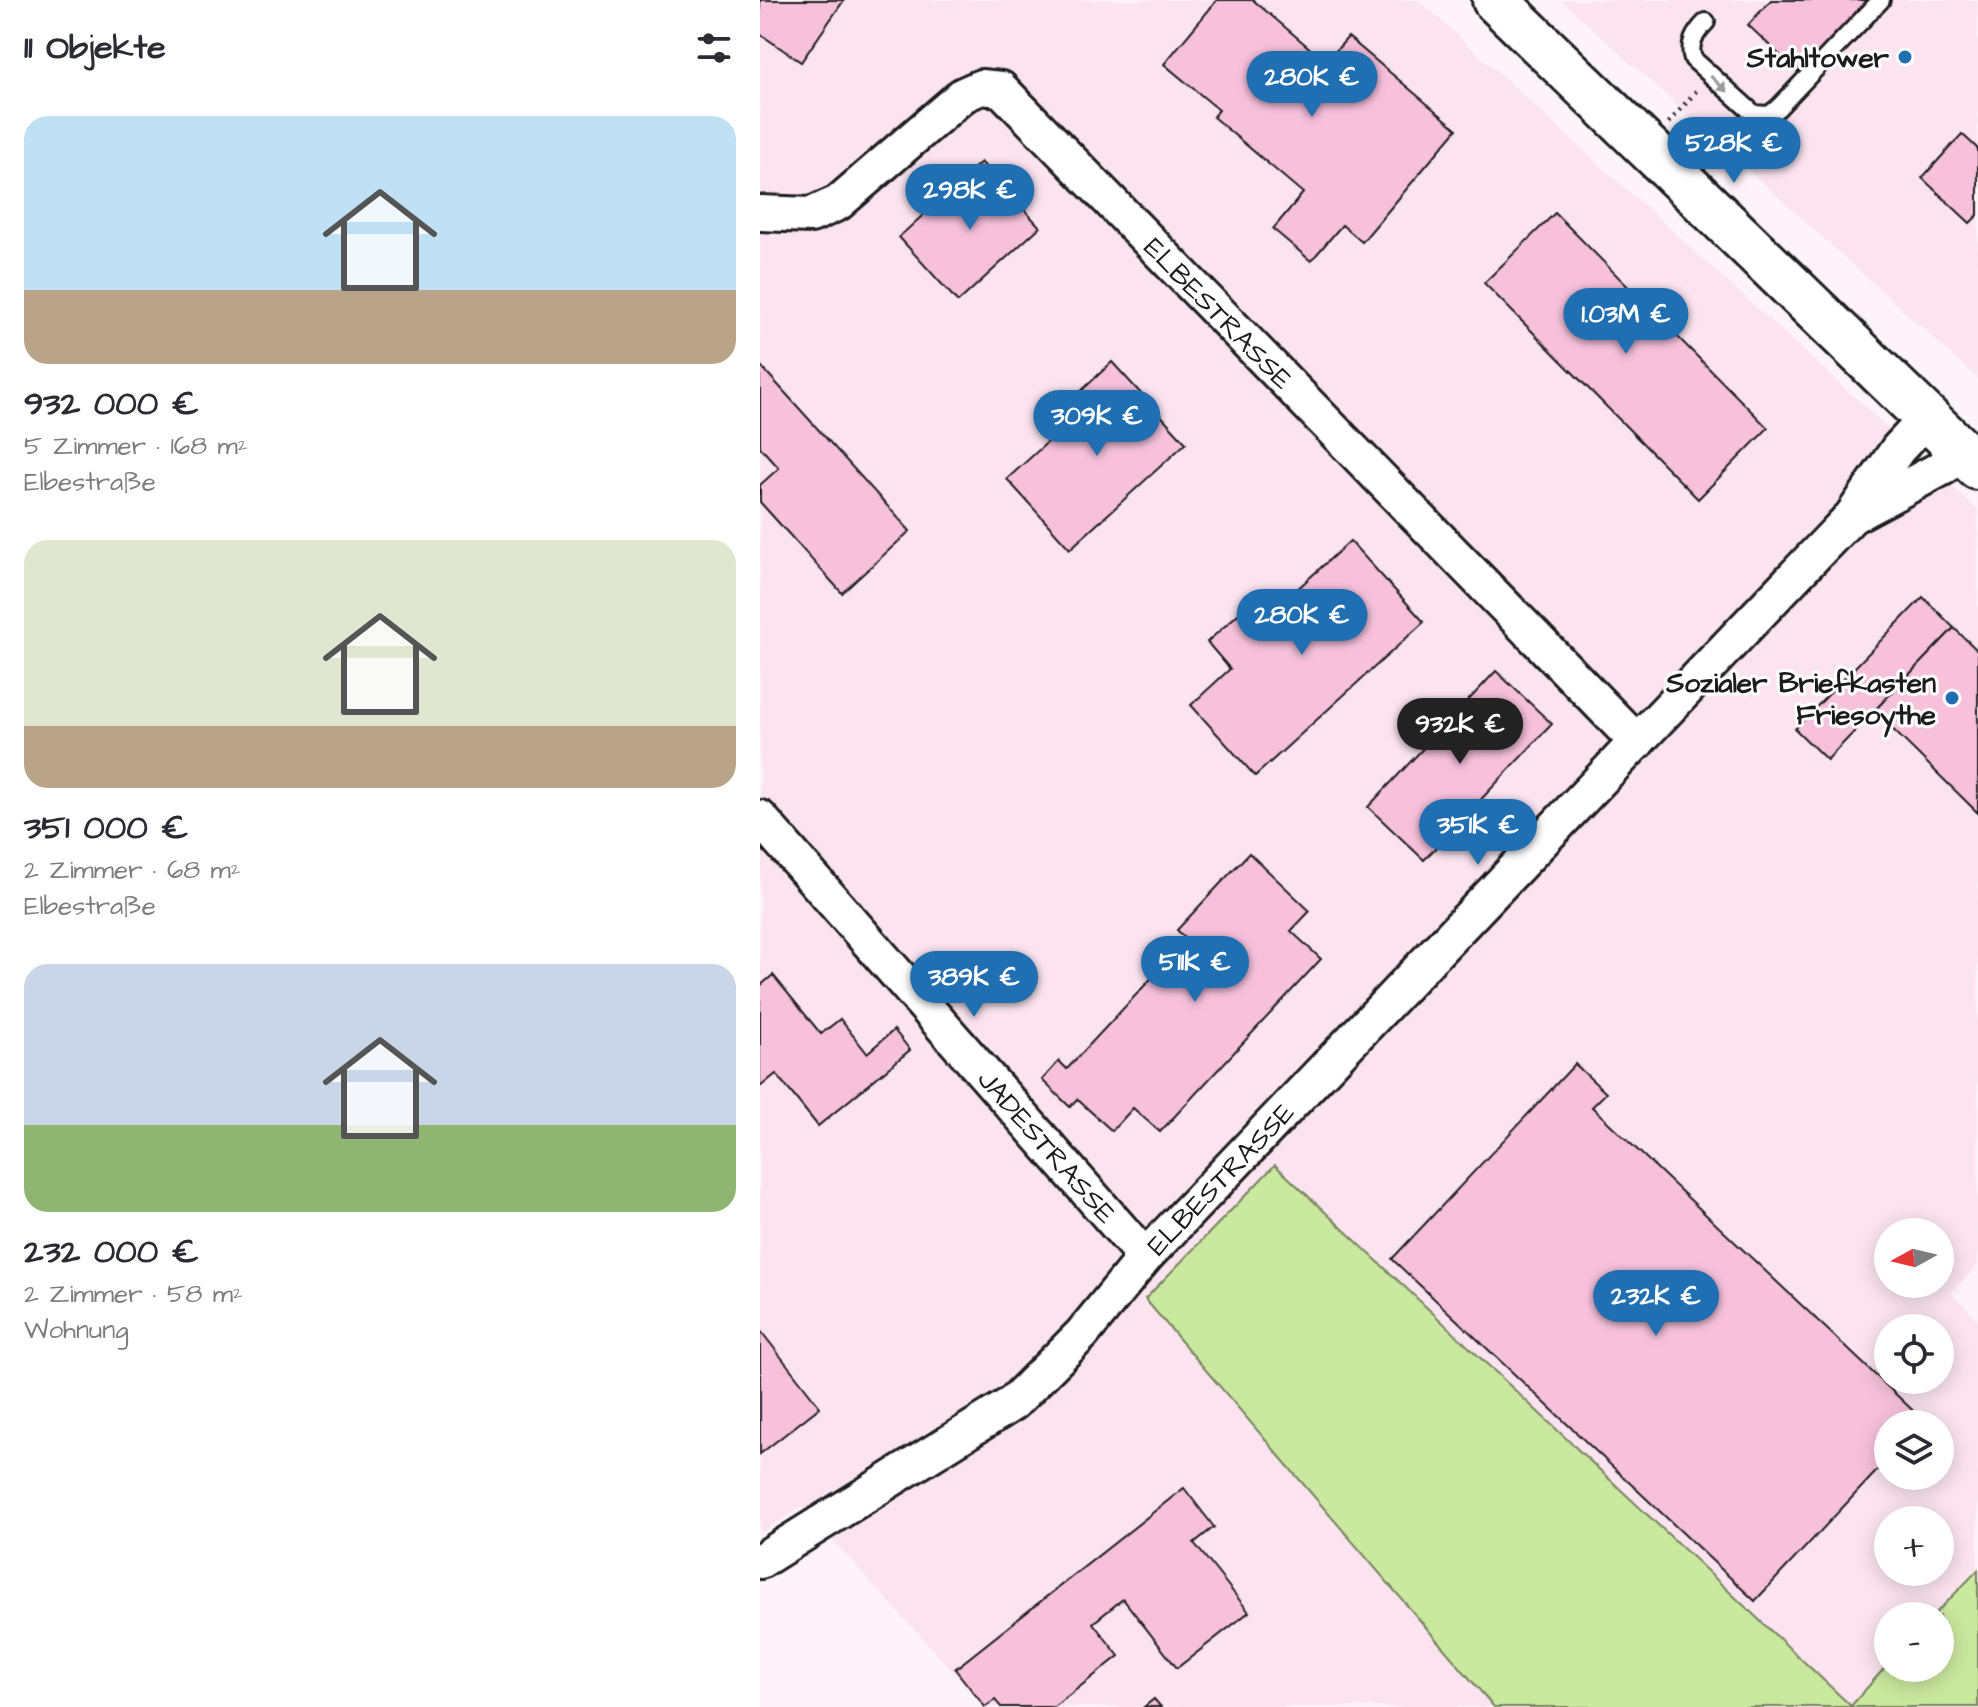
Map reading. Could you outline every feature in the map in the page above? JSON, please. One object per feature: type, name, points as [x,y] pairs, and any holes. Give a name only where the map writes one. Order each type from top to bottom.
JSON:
[{"type":"main road","points":[[1495,0],[1969,459]]},
{"type":"street","name":"ELBESTRASSE","points":[[760,213],[811,215],[838,203],[963,95],[981,87],[1001,89],[1637,742]]},
{"type":"street","name":"ELBESTRASSE","points":[[760,1561],[1013,1403],[1082,1334],[1145,1257],[1852,516],[1898,449],[1926,419]]},
{"type":"street","name":"ELBESTRASSE","points":[[1852,516],[1944,467],[1969,459]]},
{"type":"street","name":"JADESTRASSE","points":[[760,818],[1145,1257]]},
{"type":"lane","points":[[1706,22],[1698,29],[1690,50],[1693,59],[1754,114],[1769,115],[1881,0]]},
{"type":"path","points":[[1666,126],[1710,76]]},
{"type":"shaded area","points":[[760,0],[1419,0],[1978,510],[1978,1265],[1954,1290],[1954,1218],[1874,1218],[1874,1298],[1954,1296],[1978,1319],[1978,1570],[1947,1602],[1874,1602],[1874,1680],[1851,1706],[1275,1165],[1145,1299],[1494,1707],[985,1707],[802,1507],[760,1533]]},
{"type":"shaded area","points":[[1561,0],[1978,0],[1978,379],[1964,366]]},
{"type":"green space","points":[[1275,1165],[1851,1706],[1874,1680],[1954,1682],[1954,1602],[1947,1602],[1978,1570],[1978,1707],[1494,1707],[1145,1299]]},
{"type":"building","points":[[760,0],[844,0],[801,62],[760,34]]},
{"type":"building","points":[[1217,0],[1253,0],[1326,62],[1348,37],[1457,129],[1362,242],[1342,225],[1311,261],[1273,229],[1303,193],[1213,117],[1219,110],[1164,64]]},
{"type":"building","points":[[1771,0],[1879,0],[1804,78],[1748,25]]},
{"type":"building","points":[[1962,134],[1978,149],[1978,215],[1970,223],[1922,178]]},
{"type":"building","points":[[981,162],[1040,227],[958,302],[899,237]]},
{"type":"building","points":[[1555,213],[1768,428],[1698,499],[1484,283]]},
{"type":"building","points":[[1112,362],[1186,443],[1070,549],[1007,479],[1088,405],[1078,394]]},
{"type":"building","points":[[760,365],[910,531],[842,593],[760,502],[760,485],[779,468],[760,447]]},
{"type":"building","points":[[1350,541],[1424,622],[1255,776],[1191,705],[1230,669],[1207,642],[1246,607],[1260,623]]},
{"type":"building","points":[[1923,597],[1954,628],[1827,760],[1795,729]]},
{"type":"building","points":[[1954,628],[1978,651],[1978,813],[1874,711]]},
{"type":"building","points":[[1496,671],[1552,724],[1424,860],[1368,807]]},
{"type":"building","points":[[1249,853],[1310,911],[1291,931],[1321,959],[1160,1132],[1133,1108],[1112,1131],[1077,1099],[1070,1107],[1042,1080],[1059,1061],[1067,1069],[1187,940],[1177,930]]},
{"type":"building","points":[[773,975],[821,1034],[840,1019],[867,1053],[894,1030],[910,1050],[818,1126],[776,1074],[760,1087],[760,986]]},
{"type":"building","points":[[1575,1064],[1606,1093],[1592,1107],[1874,1374],[1874,1394],[1895,1394],[1912,1410],[1874,1410],[1874,1474],[1755,1601],[1392,1259]]},
{"type":"building","points":[[760,1330],[820,1407],[760,1454]]},
{"type":"building","points":[[1184,1488],[1214,1527],[1194,1543],[1249,1612],[1177,1668],[1123,1599],[1093,1623],[1119,1656],[1054,1707],[1001,1707],[995,1700],[985,1707],[955,1669]]},
{"type":"building","points":[[1154,1699],[1161,1707],[1144,1707]]},
{"type":"place","name":"Stahltower","points":[[1905,57]]},
{"type":"place","name":"Sozialer Briefkasten Friesoythe","points":[[1952,698]]}]
